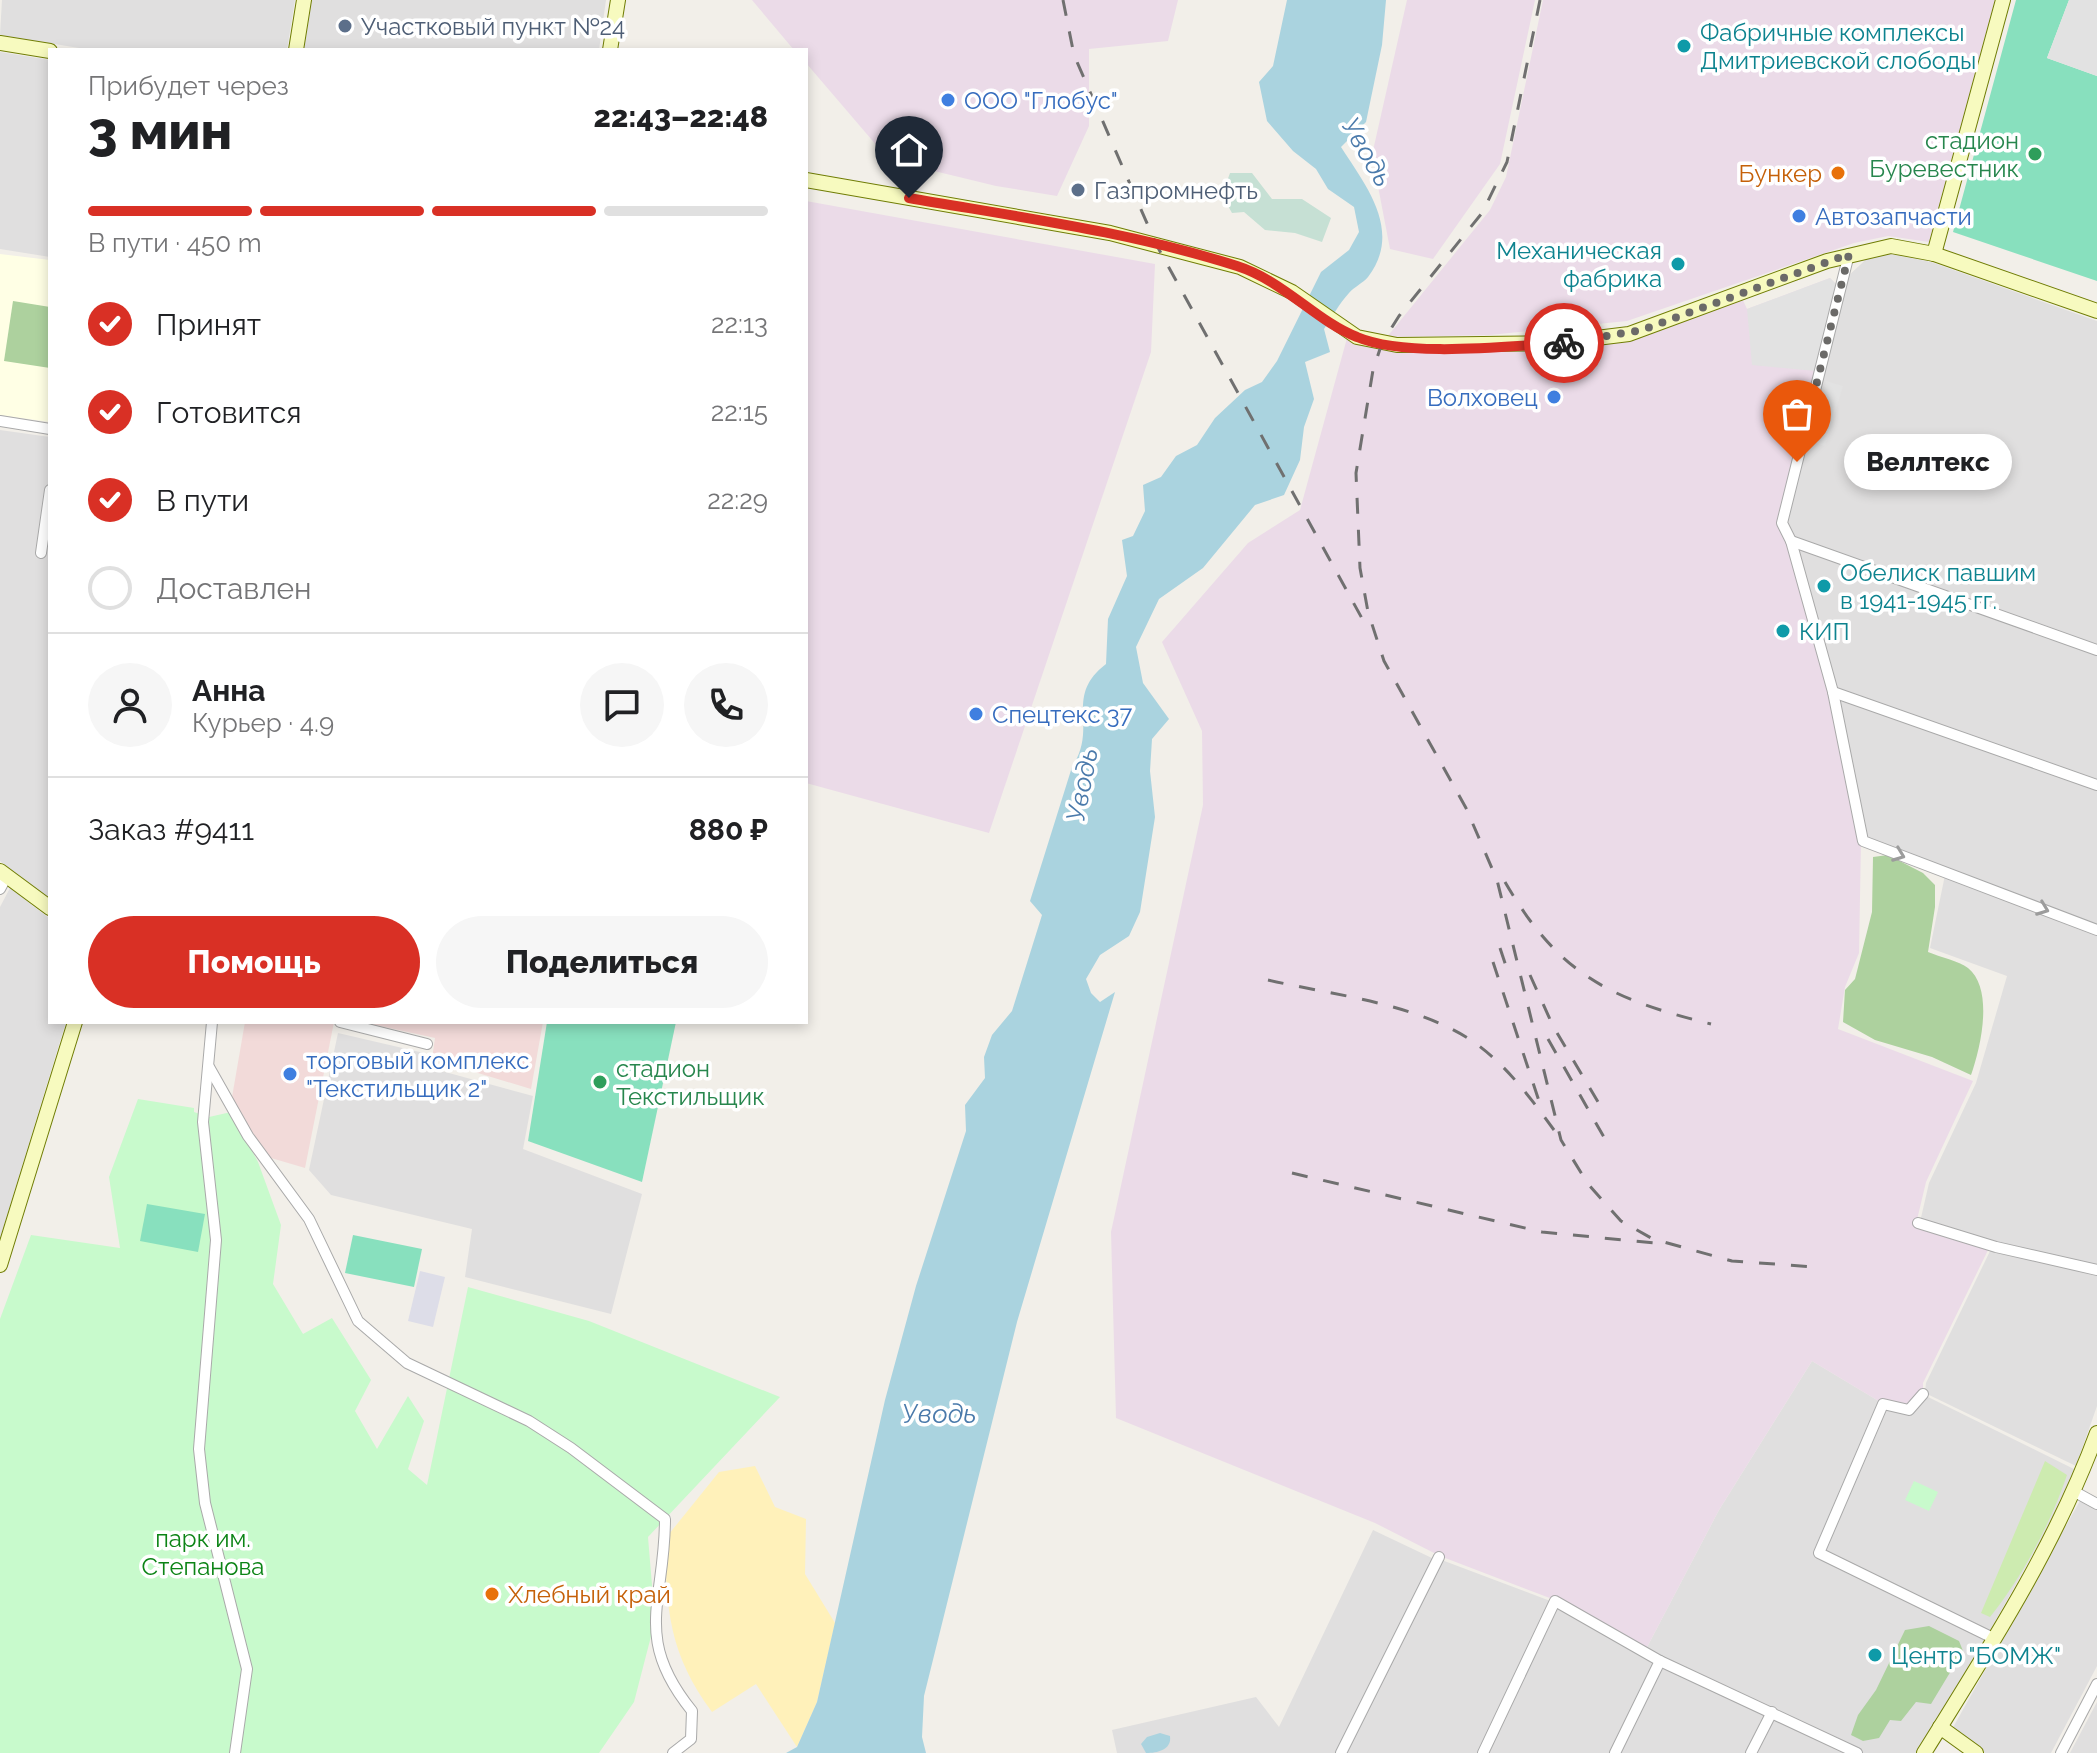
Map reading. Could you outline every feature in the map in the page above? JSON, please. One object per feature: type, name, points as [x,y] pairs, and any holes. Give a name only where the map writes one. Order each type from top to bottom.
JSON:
[{"type":"main road","points":[[296,48],[304,0]]},
{"type":"main road","points":[[610,48],[618,0]]},
{"type":"main road","points":[[1934,254],[2003,0]]},
{"type":"main road","points":[[0,43],[48,51]]},
{"type":"main road","points":[[808,180],[1110,233],[1240,267],[1292,292],[1357,337],[1407,346],[1591,341],[1656,326],[1849,254],[1891,246],[1934,254],[2097,311]]},
{"type":"main road","points":[[2,879],[48,907]]},
{"type":"main road","points":[[0,1262],[74,1024]]},
{"type":"main road","points":[[1924,1753],[2075,1492],[2097,1433]]},
{"type":"main road","points":[[1940,1727],[1976,1753]]},
{"type":"street","points":[[1849,254],[1782,523],[1791,541],[1833,692],[1863,841],[2097,930]]},
{"type":"street","points":[[0,421],[48,429]]},
{"type":"street","points":[[41,553],[48,504]]},
{"type":"street","points":[[1791,541],[2097,650]]},
{"type":"street","points":[[1833,692],[2097,785]]},
{"type":"street","points":[[212,1024],[203,1122],[216,1240],[199,1449],[205,1503],[247,1669],[235,1753]]},
{"type":"street","points":[[348,1024],[427,1044]]},
{"type":"street","points":[[209,1067],[248,1136],[309,1219],[358,1321],[407,1363],[529,1421],[571,1448],[665,1519],[656,1644],[669,1682],[692,1711],[691,1739],[673,1753]]},
{"type":"street","points":[[1918,1223],[1996,1247],[2097,1270]]},
{"type":"street","points":[[1923,1394],[1909,1410],[1883,1404],[1819,1553],[1993,1638]]},
{"type":"street","points":[[2075,1492],[2097,1504]]},
{"type":"street","points":[[1341,1753],[1439,1557]]},
{"type":"street","points":[[1483,1753],[1555,1601],[1660,1661],[1857,1753]]},
{"type":"street","points":[[1615,1753],[1660,1661]]},
{"type":"street","points":[[2061,1753],[2097,1684]]},
{"type":"street","points":[[1751,1753],[1772,1712]]},
{"type":"shaded area","points":[[2,0],[295,0],[287,48],[79,48],[0,35]]},
{"type":"shaded area","points":[[312,0],[606,0],[599,48],[304,48]]},
{"type":"shaded area","points":[[752,0],[1178,0],[1168,41],[1089,49],[1089,126],[1057,196],[996,186],[889,160],[808,65],[808,48],[792,48]]},
{"type":"shaded area","points":[[1407,0],[1535,0],[1500,164],[1433,259],[1390,249],[1372,155]]},
{"type":"shaded area","points":[[1543,0],[1995,0],[1929,242],[1888,236],[1854,243],[1627,321],[1490,335],[1387,337],[1490,210],[1506,177]]},
{"type":"shaded area","points":[[2069,0],[2097,0],[2097,76],[2047,58]]},
{"type":"shaded area","points":[[0,52],[48,60],[48,257],[0,249]]},
{"type":"shaded area","points":[[1230,173],[1252,173],[1272,199],[1302,199],[1331,218],[1322,242],[1295,233],[1265,230],[1244,212],[1232,213],[1222,195]]},
{"type":"shaded area","points":[[808,201],[1155,264],[1151,352],[989,833],[808,784]]},
{"type":"shaded area","points":[[1875,251],[1931,262],[2097,321],[2097,647],[1794,538],[1785,522],[1846,278]]},
{"type":"shaded area","points":[[0,254],[48,260],[48,422],[0,415]]},
{"type":"shaded area","points":[[1830,278],[1839,287],[1780,523],[1789,542],[1831,692],[1861,841],[1859,953],[1845,987],[1838,1029],[1973,1081],[1926,1182],[1916,1224],[1990,1246],[1923,1383],[1923,1394],[1909,1409],[1882,1403],[1812,1361],[1719,1510],[1645,1651],[1555,1600],[1440,1556],[1375,1523],[1116,1418],[1111,1232],[1203,805],[1202,731],[1162,642],[1248,543],[1300,510],[1347,338],[1392,348],[1470,351],[1596,342],[1741,296],[1747,309]]},
{"type":"shaded area","points":[[1830,278],[1839,287],[1816,371],[1752,365],[1747,309]]},
{"type":"shaded area","points":[[1826,381],[1843,386],[1825,446],[1809,441]]},
{"type":"shaded area","points":[[0,430],[48,437],[48,897],[0,861]]},
{"type":"shaded area","points":[[1794,545],[2097,653],[2097,783],[1834,691]]},
{"type":"shaded area","points":[[1835,695],[2097,786],[2097,928],[1865,840]]},
{"type":"shaded area","points":[[1945,875],[2097,932],[2097,1268],[1920,1222],[1929,1183],[1976,1083],[2007,976],[1930,948]]},
{"type":"shaded area","points":[[10,888],[48,917],[48,1024],[65,1024],[0,1238],[0,907]]},
{"type":"shaded area","points":[[245,1024],[334,1024],[305,1168],[261,1155],[231,1103]]},
{"type":"shaded area","points":[[371,1024],[543,1024],[531,1089],[432,1059],[435,1038]]},
{"type":"shaded area","points":[[338,1033],[424,1053],[427,1067],[533,1096],[523,1149],[642,1194],[611,1314],[465,1277],[472,1229],[331,1195],[309,1170]]},
{"type":"shaded area","points":[[1992,1247],[2097,1271],[2097,1406],[2076,1466],[1925,1393],[1926,1383]]},
{"type":"shaded area","points":[[420,1271],[445,1277],[433,1327],[408,1321]]},
{"type":"shaded area","points":[[1812,1361],[1882,1403],[1818,1554],[1987,1637],[1916,1753],[1861,1753],[1645,1651],[1719,1510]]},
{"type":"shaded area","points":[[1924,1395],[2076,1470],[2069,1490],[1988,1634],[1821,1553],[1883,1405]]},
{"type":"shaded area","points":[[2081,1499],[2097,1509],[2097,1666],[2051,1753],[1985,1753],[1951,1731]]},
{"type":"shaded area","points":[[1373,1530],[1434,1559],[1340,1753],[1117,1753],[1112,1730],[1256,1697],[1279,1727]]},
{"type":"shaded area","points":[[1439,1559],[1553,1602],[1482,1753],[1343,1753]]},
{"type":"shaded area","points":[[1555,1603],[1659,1661],[1614,1753],[1484,1753]]},
{"type":"shaded area","points":[[1661,1662],[1770,1713],[1750,1753],[1617,1753]]},
{"type":"shaded area","points":[[2097,1702],[2097,1753],[2070,1753]]},
{"type":"shaded area","points":[[1772,1714],[1854,1753],[1753,1753]]},
{"type":"green space","name":"стадион Буревестник","points":[[2016,0],[2069,0],[2047,58],[2097,76],[2097,281],[1953,232]]},
{"type":"green space","points":[[13,301],[48,307],[48,368],[4,361]]},
{"type":"green space","points":[[1888,855],[1923,873],[1935,885],[1928,952],[1968,968],[1981,990],[1983,1019],[1971,1075],[1932,1057],[1875,1040],[1843,1022],[1845,990],[1855,979],[1872,912],[1873,857]]},
{"type":"green space","name":"стадион Текстильщик","points":[[547,1024],[676,1024],[642,1182],[528,1141]]},
{"type":"green space","name":"парк им. Степанова","points":[[138,1099],[194,1108],[194,1112],[209,1117],[231,1112],[258,1162],[281,1225],[273,1284],[303,1334],[332,1318],[371,1380],[355,1411],[377,1449],[408,1396],[424,1421],[408,1469],[427,1485],[468,1287],[589,1321],[780,1397],[648,1537],[655,1621],[634,1702],[599,1753],[0,1753],[0,1319],[31,1235],[120,1248],[109,1177]]},
{"type":"green space","points":[[147,1204],[205,1214],[198,1252],[140,1241]]},
{"type":"green space","points":[[353,1235],[422,1249],[414,1287],[345,1273]]},
{"type":"green space","points":[[2045,1461],[2067,1475],[2034,1549],[1990,1617],[1981,1613]]},
{"type":"green space","points":[[1914,1481],[1938,1492],[1929,1511],[1905,1500]]},
{"type":"green space","points":[[1929,1626],[1959,1641],[1963,1651],[1931,1704],[1916,1702],[1901,1721],[1890,1720],[1879,1738],[1863,1741],[1851,1735],[1858,1715],[1876,1690],[1905,1630]]},
{"type":"sand","points":[[755,1466],[775,1507],[806,1519],[805,1574],[835,1623],[817,1702],[797,1747],[756,1684],[712,1712],[678,1650],[669,1609],[665,1539],[719,1472]]},
{"type":"water","name":"Уводь","points":[[1287,0],[1386,0],[1382,45],[1366,122],[1341,147],[1377,209],[1382,243],[1378,260],[1368,277],[1345,297],[1324,329],[1330,352],[1305,362],[1314,399],[1304,427],[1300,460],[1284,495],[1255,505],[1203,568],[1159,599],[1136,647],[1143,683],[1169,719],[1152,739],[1150,771],[1155,817],[1140,912],[1129,936],[1100,955],[1086,979],[1091,993],[1100,1002],[1115,992],[1017,1322],[924,1696],[922,1737],[926,1753],[786,1753],[797,1747],[817,1702],[885,1400],[916,1286],[966,1131],[965,1105],[985,1078],[984,1057],[992,1035],[1012,1011],[1042,915],[1030,901],[1083,738],[1086,688],[1106,664],[1108,619],[1127,576],[1122,540],[1133,536],[1145,511],[1143,485],[1161,477],[1176,456],[1197,445],[1215,418],[1245,390],[1262,382],[1277,361],[1321,272],[1349,250],[1359,232],[1354,207],[1328,189],[1316,169],[1293,151],[1267,121],[1259,82],[1273,66]]},
{"type":"water","points":[[1160,1733],[1170,1736],[1169,1745],[1146,1753],[1141,1744],[1147,1737]]},
{"type":"railway","points":[[1063,0],[1074,55],[1156,244],[1364,622]]},
{"type":"railway","points":[[1540,0],[1507,162],[1482,213],[1399,316],[1382,343],[1373,370],[1356,473],[1360,568],[1368,612],[1384,661],[1466,808],[1497,880],[1561,1140],[1588,1184],[1621,1221],[1653,1239],[1732,1261],[1815,1267]]},
{"type":"railway","points":[[1505,882],[1546,940],[1590,978],[1644,1004],[1711,1024]]},
{"type":"railway","points":[[1500,948],[1509,975]]},
{"type":"railway","points":[[1493,962],[1540,1104]]},
{"type":"railway","points":[[1530,975],[1553,1026],[1604,1112]]},
{"type":"railway","points":[[1268,980],[1370,1001],[1444,1025],[1492,1056],[1554,1130]]},
{"type":"railway","points":[[1548,1039],[1609,1146]]},
{"type":"railway","points":[[1292,1173],[1542,1232],[1654,1243]]},
{"type":"way so far","points":[[1564,343],[1591,341],[1642,330],[1849,254],[1797,462]]},
{"type":"place","name":"Участковый пункт №24","points":[[345,26]]},
{"type":"place","name":"Фабричные комплексы Дмитриевской слободы","points":[[1684,46]]},
{"type":"place","name":"ООО \"Глобус\"","points":[[948,100]]},
{"type":"place","name":"стадион Буревестник","points":[[2035,154]]},
{"type":"place","name":"Бункер","points":[[1838,173]]},
{"type":"place","name":"Газпромнефть","points":[[1078,190]]},
{"type":"place","name":"Автозапчасти","points":[[1799,216]]},
{"type":"place","name":"Механическая фабрика","points":[[1678,264]]},
{"type":"place","name":"Волховец","points":[[1554,397]]},
{"type":"place","name":"Веллтекс","points":[[1797,462]]},
{"type":"place","name":"Обелиск павшим в 1941-1945 гг.","points":[[1824,586]]},
{"type":"place","name":"КИП","points":[[1783,631]]},
{"type":"place","name":"Спецтекс 37","points":[[976,714]]},
{"type":"place","name":"торговый комплекс \"Текстильщик 2\"","points":[[290,1074]]},
{"type":"place","name":"стадион Текстильщик","points":[[600,1082]]},
{"type":"place","name":"Хлебный край","points":[[492,1594]]},
{"type":"place","name":"Центр \"БОМЖ\"","points":[[1875,1655]]},
{"type":"route","points":[[909,198],[1110,233],[1240,267],[1292,292],[1357,337],[1382,343],[1477,347],[1564,343]]}]
